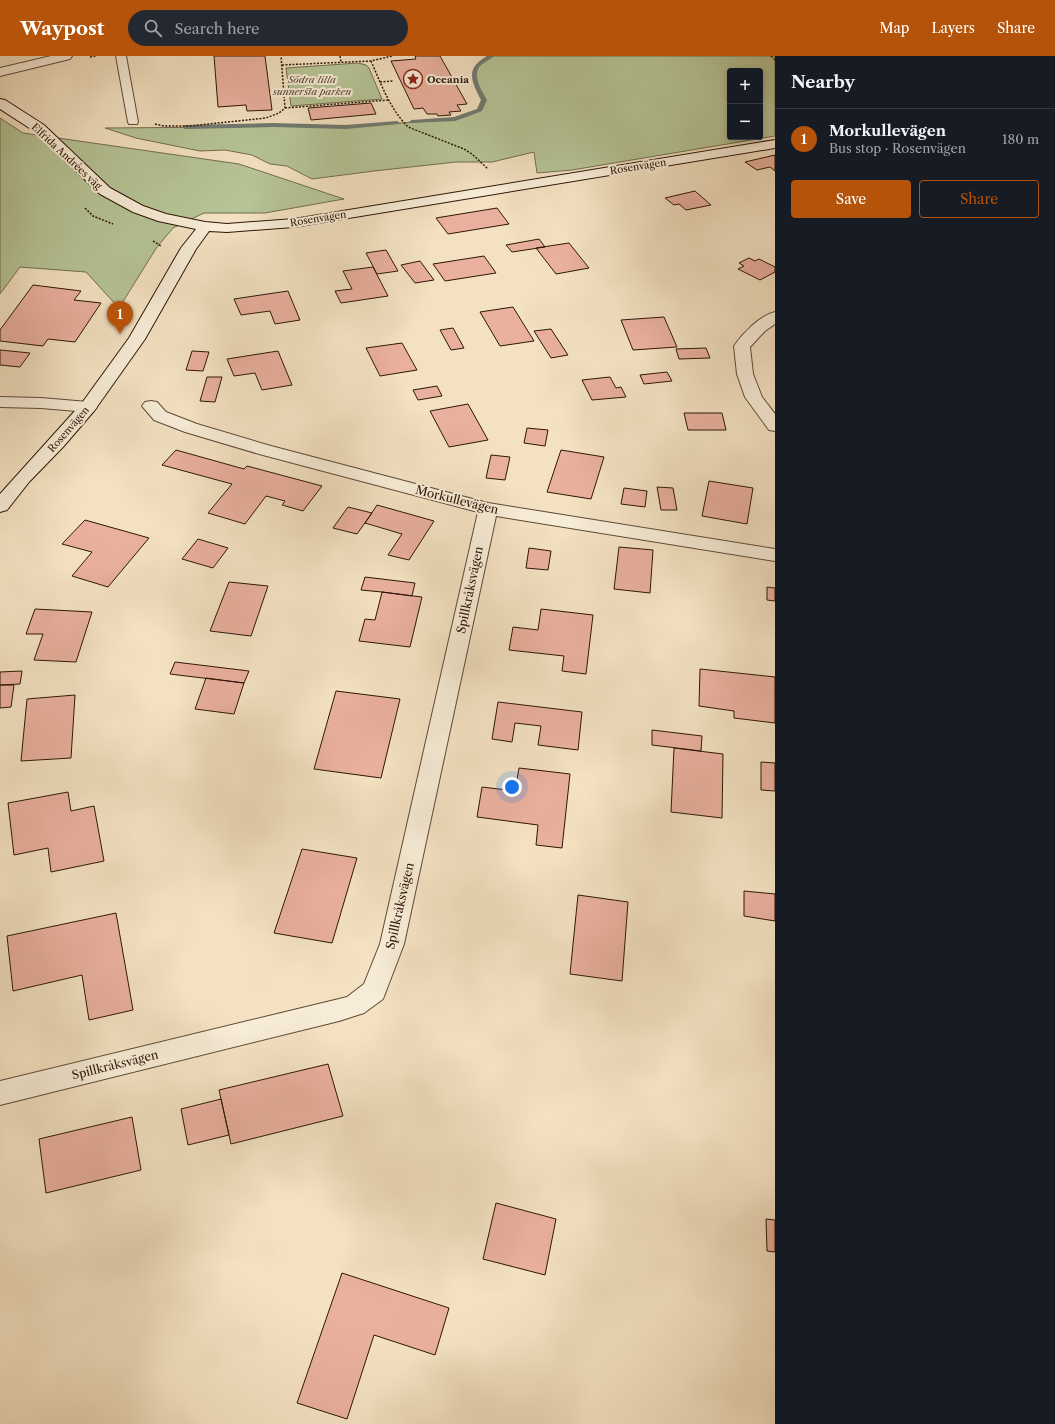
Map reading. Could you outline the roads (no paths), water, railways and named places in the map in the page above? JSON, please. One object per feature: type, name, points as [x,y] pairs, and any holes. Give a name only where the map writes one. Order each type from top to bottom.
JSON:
[{"type":"street","points":[[0,72],[66,56]]},
{"type":"street","name":"Elfrida Andrées väg","points":[[0,103],[39,128],[105,192],[138,209],[163,218],[205,226]]},
{"type":"street","name":"Rosenvägen","points":[[0,506],[23,478],[57,443],[88,407],[137,339],[190,248],[205,226],[228,228],[294,223],[775,144]]},
{"type":"street","points":[[775,317],[759,328],[742,346],[745,374],[754,397],[775,426]]},
{"type":"street","points":[[0,402],[41,402],[88,407]]},
{"type":"street","name":"Morkullevägen","points":[[151,406],[160,416],[191,428],[265,450],[488,509],[775,555]]},
{"type":"street","name":"Spillkråksvägen","points":[[0,1093],[339,1010],[355,1005],[374,991],[392,944],[488,509]]},
{"type":"lane","points":[[121,56],[132,118]]},
{"type":"waterway","points":[[412,122],[455,119],[480,110],[484,100],[475,80],[475,70],[478,65],[491,56]]},
{"type":"waterway","points":[[185,127],[273,125],[346,127],[397,123]]},
{"type":"place","name":"Oceania","points":[[413,79]]},
{"type":"place","name":"Morkullevägen","points":[[120,334]]},
{"type":"park label","name":"Södra lilla sunnersta parken","points":[[312,84]]}]
